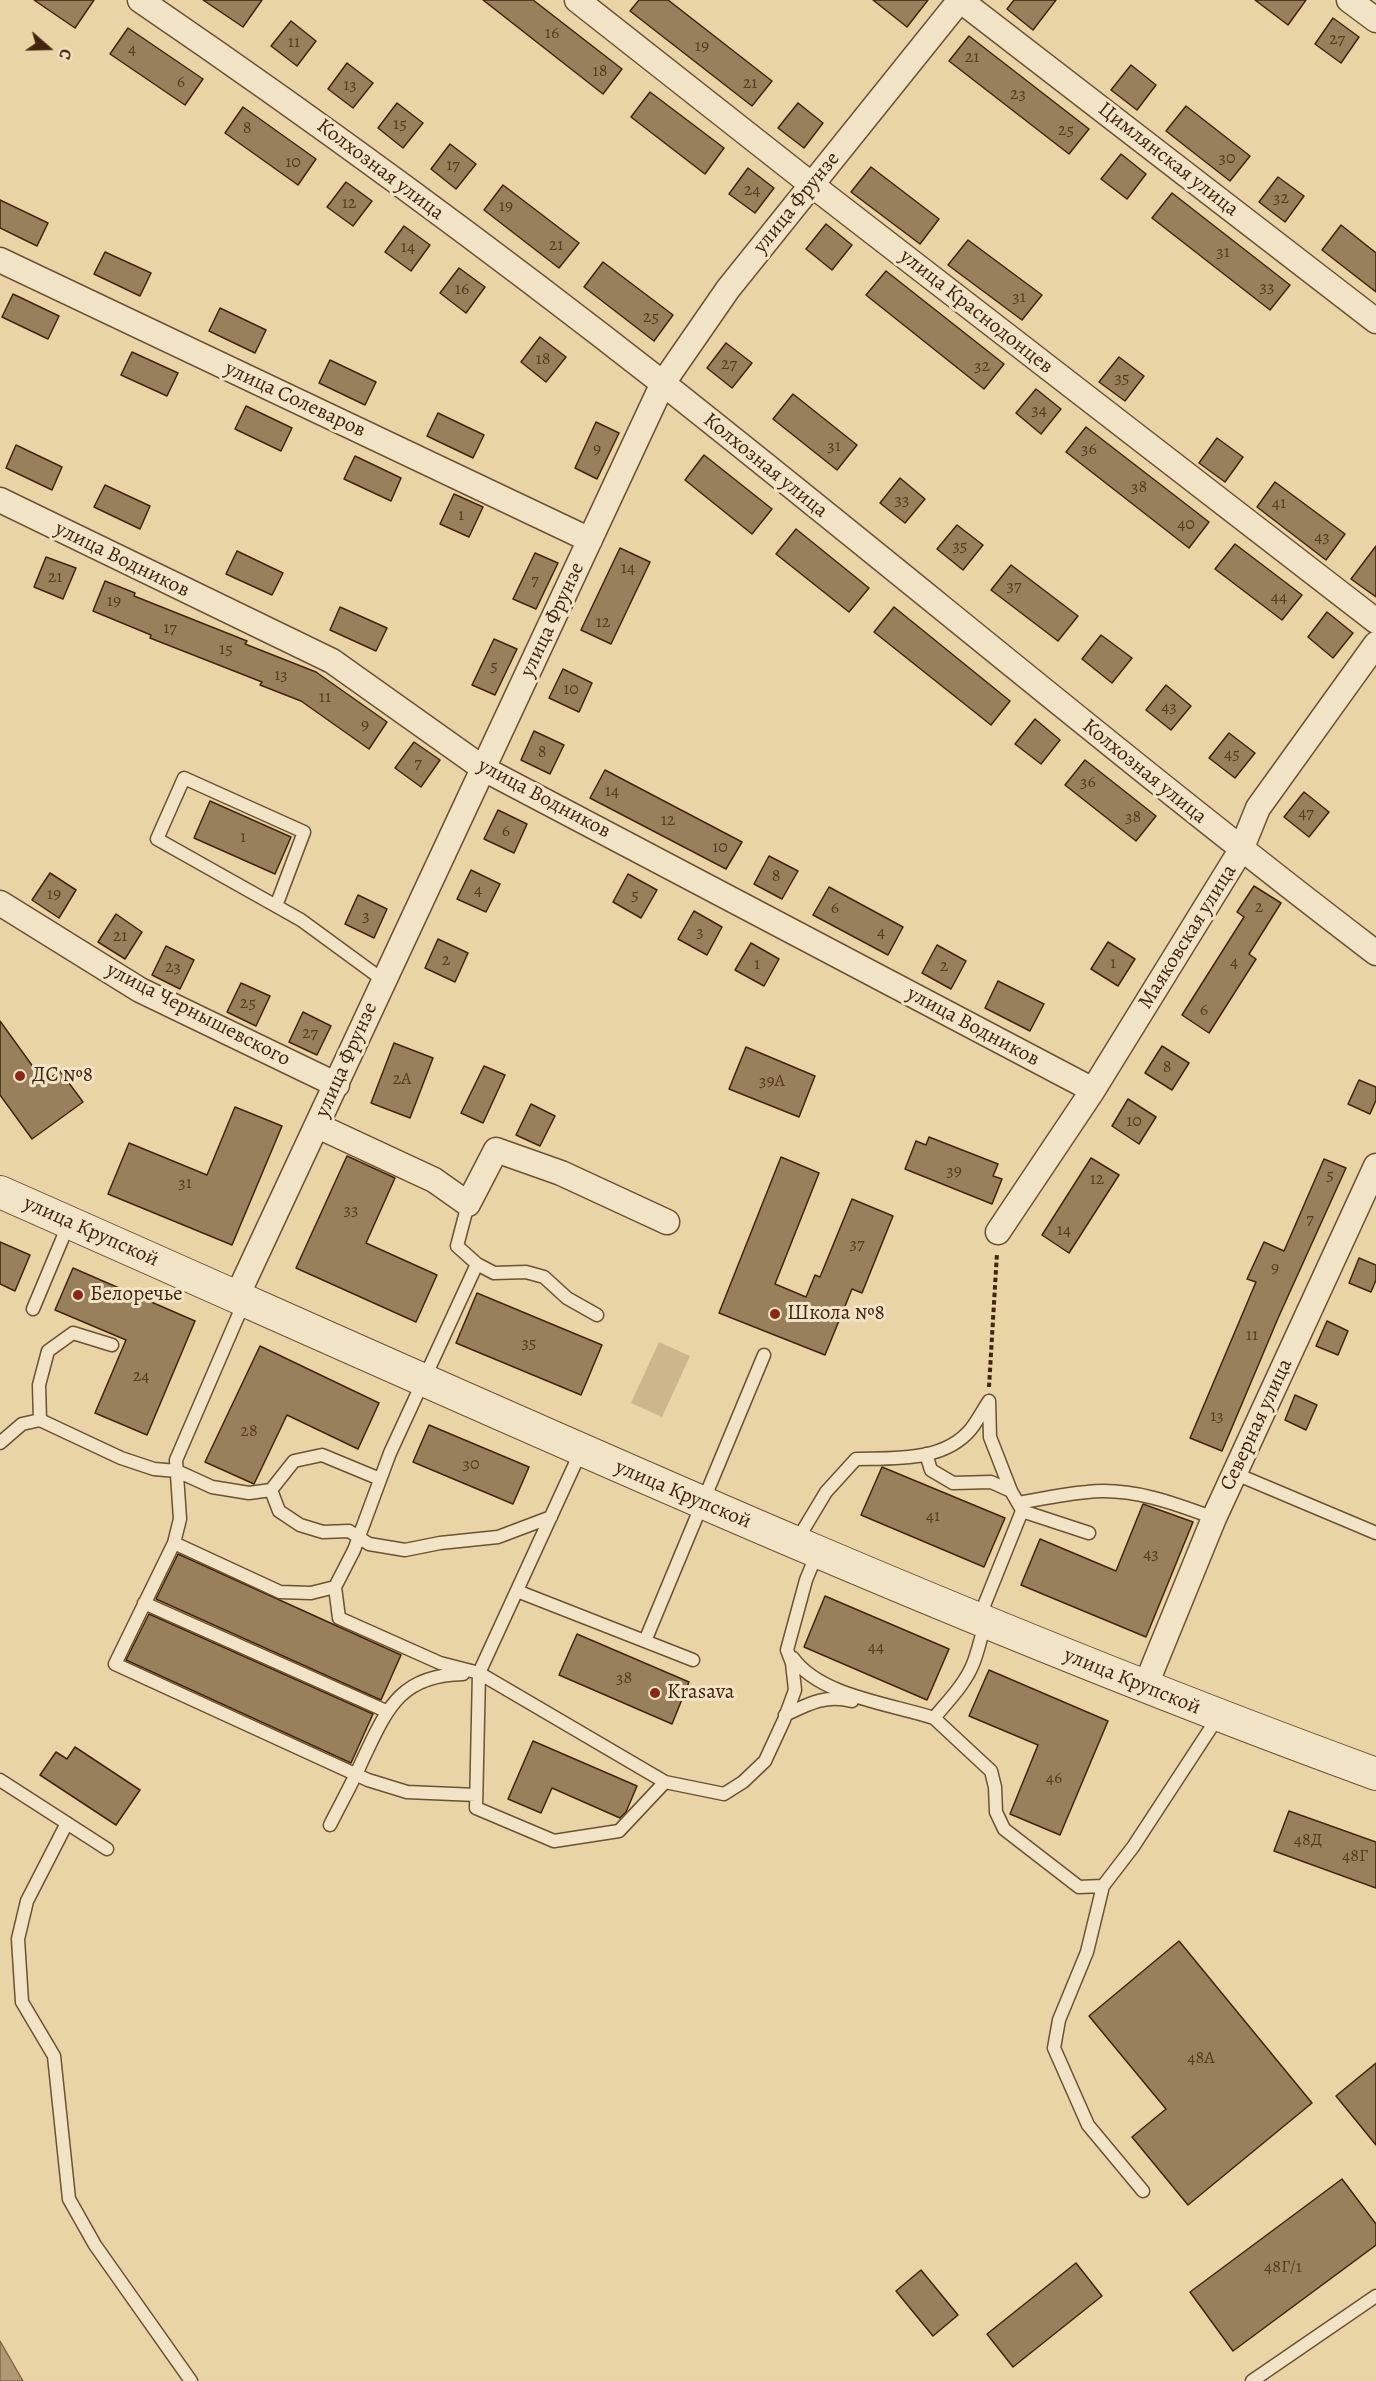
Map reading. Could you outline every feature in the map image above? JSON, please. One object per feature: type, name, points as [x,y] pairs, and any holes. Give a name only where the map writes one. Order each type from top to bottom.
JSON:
[{"type":"street","name":"Колхозная улица","points":[[140,0],[296,106],[663,383],[1241,850],[1376,953]]},
{"type":"street","name":"улица Краснодонцев","points":[[577,0],[812,185],[1376,621]]},
{"type":"street","name":"улица Фрунзе","points":[[241,1298],[383,980],[484,769],[663,383],[728,289],[960,0]]},
{"type":"street","name":"Цимлянская улица","points":[[960,0],[1376,321]]},
{"type":"street","points":[[1349,0],[1376,20]]},
{"type":"street","name":"улица Солеваров","points":[[0,260],[590,540]]},
{"type":"street","name":"улица Водников","points":[[0,500],[332,661],[484,769],[1093,1090]]},
{"type":"street","name":"Маяковская улица","points":[[998,1232],[1093,1090],[1241,850],[1258,808],[1376,644]]},
{"type":"street","name":"улица Чернышевского","points":[[0,903],[140,990],[337,1084]]},
{"type":"street","points":[[318,1126],[434,1180],[468,1204],[496,1150],[561,1173],[668,1222]]},
{"type":"street","name":"Северная улица","points":[[1145,1687],[1214,1518],[1376,1166]]},
{"type":"street","name":"улица Крупской","points":[[0,1192],[581,1451],[806,1548],[1218,1717],[1376,1774]]},
{"type":"lane","points":[[276,906],[304,832],[184,778],[157,839],[276,906],[301,920],[383,980]]},
{"type":"lane","points":[[468,1204],[457,1246],[477,1264],[494,1274],[526,1272],[544,1277],[567,1298],[597,1315]]},
{"type":"lane","points":[[33,1309],[69,1222]]},
{"type":"lane","points":[[477,1264],[380,1479],[359,1538],[335,1587],[339,1618],[440,1663],[480,1673],[665,1782],[724,1794],[743,1782],[765,1761],[795,1689],[792,1663],[787,1650],[806,1580],[806,1548],[826,1491],[856,1459],[940,1452],[970,1430],[989,1401]]},
{"type":"lane","points":[[241,1298],[176,1460],[180,1519],[174,1543],[116,1664],[356,1775],[407,1792],[476,1796]]},
{"type":"lane","points":[[40,1420],[39,1385],[48,1351],[73,1334],[112,1345]]},
{"type":"lane","points":[[645,1641],[764,1355]]},
{"type":"lane","points":[[989,1401],[990,1437],[1011,1491],[1020,1507],[1089,1533]]},
{"type":"lane","points":[[0,1443],[22,1424],[40,1420],[121,1458],[154,1469],[177,1471],[212,1487],[249,1493],[271,1490],[294,1461],[322,1455],[380,1479]]},
{"type":"lane","points":[[581,1451],[480,1673],[476,1808],[554,1841],[619,1831],[665,1782]]},
{"type":"lane","points":[[926,1454],[931,1470],[953,1483],[991,1482],[1011,1491]]},
{"type":"lane","points":[[1236,1474],[1376,1533]]},
{"type":"lane","points":[[271,1490],[279,1511],[300,1525],[323,1532],[349,1531],[369,1544],[405,1550],[498,1537],[551,1516]]},
{"type":"lane","points":[[1020,1507],[1090,1491],[1124,1492],[1169,1501],[1214,1518]]},
{"type":"lane","points":[[934,1718],[960,1686],[974,1663],[983,1621],[1020,1507]]},
{"type":"lane","points":[[174,1543],[280,1592],[311,1593],[335,1587]]},
{"type":"lane","points":[[517,1591],[693,1660]]},
{"type":"lane","points":[[144,1603],[386,1711]]},
{"type":"lane","points":[[787,1650],[802,1671],[853,1695],[934,1718],[991,1771],[995,1787],[996,1812],[1004,1829],[1078,1887],[1103,1886]]},
{"type":"lane","points":[[330,1825],[386,1711],[402,1693],[439,1674],[480,1673]]},
{"type":"lane","points":[[785,1715],[815,1701],[837,1697],[889,1706]]},
{"type":"lane","points":[[1143,2191],[1088,2125],[1054,2048],[1059,2020],[1088,1952],[1103,1886],[1133,1847],[1218,1717]]},
{"type":"lane","points":[[0,1780],[107,1849]]},
{"type":"lane","points":[[67,1823],[27,1901],[18,1939],[22,2002],[54,2056],[69,2199],[95,2245],[191,2381]]},
{"type":"lane","points":[[1252,2381],[1376,2296]]},
{"type":"path","points":[[989,1401],[998,1232]]},
{"type":"shaded area","points":[[659,1342],[690,1356],[662,1417],[631,1403]]},
{"type":"shaded area","points":[[0,2341],[23,2381],[0,2381]]},
{"type":"building","points":[[34,0],[94,0],[75,28]]},
{"type":"building","points":[[203,0],[262,0],[243,27]]},
{"type":"building","points":[[483,0],[533,0],[622,69],[603,94]]},
{"type":"building","points":[[639,0],[668,0],[772,81],[752,106],[630,11]]},
{"type":"building","points":[[873,0],[928,0],[907,27]]},
{"type":"building","points":[[1014,0],[1056,0],[1033,30],[1007,9]]},
{"type":"building","points":[[1255,0],[1306,0],[1288,25]]},
{"type":"building","points":[[1333,18],[1359,37],[1341,63],[1315,44]]},
{"type":"building","points":[[291,21],[316,41],[297,66],[271,46]]},
{"type":"building","points":[[128,28],[203,79],[185,105],[110,54]]},
{"type":"building","points":[[969,36],[1089,129],[1069,154],[949,61]]},
{"type":"building","points":[[347,63],[373,83],[353,108],[328,89]]},
{"type":"building","points":[[1131,65],[1156,85],[1137,110],[1111,90]]},
{"type":"building","points":[[650,92],[724,148],[705,174],[631,117]]},
{"type":"building","points":[[397,103],[423,123],[403,148],[378,128]]},
{"type":"building","points":[[798,103],[823,123],[804,148],[778,128]]},
{"type":"building","points":[[1186,106],[1250,156],[1230,181],[1166,131]]},
{"type":"building","points":[[243,107],[316,159],[298,185],[225,133]]},
{"type":"building","points":[[450,144],[476,164],[456,189],[431,169]]},
{"type":"building","points":[[1121,154],[1146,174],[1127,199],[1101,179]]},
{"type":"building","points":[[871,167],[939,219],[920,244],[851,192]]},
{"type":"building","points":[[748,168],[774,188],[755,213],[729,194]]},
{"type":"building","points":[[1278,177],[1304,196],[1285,222],[1259,202]]},
{"type":"building","points":[[346,182],[372,201],[353,226],[327,207]]},
{"type":"building","points":[[503,185],[579,243],[559,268],[484,210]]},
{"type":"building","points":[[1172,193],[1290,285],[1270,310],[1152,218]]},
{"type":"building","points":[[0,200],[48,223],[37,246],[0,228]]},
{"type":"building","points":[[826,224],[852,245],[832,270],[806,249]]},
{"type":"building","points":[[1341,225],[1376,253],[1376,292],[1322,250]]},
{"type":"building","points":[[404,226],[430,245],[411,271],[385,252]]},
{"type":"building","points":[[968,240],[1042,295],[1022,320],[948,265]]},
{"type":"building","points":[[105,252],[151,273],[140,296],[94,274]]},
{"type":"building","points":[[603,262],[673,315],[654,341],[584,287]]},
{"type":"building","points":[[459,268],[485,287],[466,313],[440,293]]},
{"type":"building","points":[[886,271],[1004,364],[984,389],[866,295]]},
{"type":"building","points":[[13,294],[59,316],[48,339],[2,317]]},
{"type":"building","points":[[220,308],[266,330],[255,353],[209,331]]},
{"type":"building","points":[[540,337],[566,357],[546,382],[521,362]]},
{"type":"building","points":[[726,343],[752,363],[732,388],[707,368]]},
{"type":"building","points":[[132,352],[178,373],[167,396],[121,375]]},
{"type":"building","points":[[1119,357],[1144,376],[1125,401],[1099,382]]},
{"type":"building","points":[[330,360],[376,382],[365,405],[319,383]]},
{"type":"building","points":[[1036,389],[1061,409],[1041,434],[1016,413]]},
{"type":"building","points":[[793,394],[857,445],[837,470],[773,419]]},
{"type":"building","points":[[246,406],[292,428],[281,451],[235,429]]},
{"type":"building","points":[[438,413],[484,435],[473,458],[427,436]]},
{"type":"building","points":[[596,422],[619,433],[597,479],[575,468]]},
{"type":"building","points":[[1086,427],[1209,522],[1189,548],[1066,452]]},
{"type":"building","points":[[1217,438],[1243,457],[1225,482],[1199,463]]},
{"type":"building","points":[[16,445],[62,467],[52,490],[6,468]]},
{"type":"building","points":[[704,455],[772,509],[752,534],[685,480]]},
{"type":"building","points":[[355,456],[401,478],[391,501],[344,479]]},
{"type":"building","points":[[900,478],[925,499],[905,523],[880,503]]},
{"type":"building","points":[[1275,482],[1345,534],[1326,560],[1257,507]]},
{"type":"building","points":[[105,485],[150,506],[140,529],[94,507]]},
{"type":"building","points":[[454,494],[483,507],[469,537],[440,524]]},
{"type":"building","points":[[957,525],[983,545],[963,570],[937,549]]},
{"type":"building","points":[[796,529],[869,588],[849,612],[776,554]]},
{"type":"building","points":[[1235,544],[1302,595],[1282,620],[1215,569]]},
{"type":"building","points":[[1376,546],[1376,597],[1351,579]]},
{"type":"building","points":[[620,548],[650,562],[611,644],[581,630]]},
{"type":"building","points":[[237,551],[283,573],[272,595],[226,574]]},
{"type":"building","points":[[535,553],[558,563],[536,609],[513,599]]},
{"type":"building","points":[[46,557],[76,568],[63,599],[34,587]]},
{"type":"building","points":[[1011,565],[1078,616],[1058,641],[991,590]]},
{"type":"building","points":[[105,581],[135,593],[134,596],[247,641],[245,644],[316,672],[387,722],[369,749],[301,701],[260,685],[262,682],[150,638],[151,635],[93,611]]},
{"type":"building","points":[[340,607],[387,628],[376,651],[330,630]]},
{"type":"building","points":[[894,607],[1010,701],[991,725],[874,632]]},
{"type":"building","points":[[1327,612],[1353,633],[1333,658],[1308,637]]},
{"type":"building","points":[[1101,635],[1132,658],[1112,683],[1082,659]]},
{"type":"building","points":[[494,639],[517,649],[495,695],[472,685]]},
{"type":"building","points":[[563,669],[592,683],[579,712],[549,698]]},
{"type":"building","points":[[1166,685],[1191,706],[1171,730],[1146,710]]},
{"type":"building","points":[[1035,719],[1060,740],[1041,764],[1015,744]]},
{"type":"building","points":[[534,731],[564,745],[550,774],[521,760]]},
{"type":"building","points":[[1229,733],[1255,753],[1235,778],[1209,758]]},
{"type":"building","points":[[414,742],[440,760],[421,787],[395,768]]},
{"type":"building","points":[[1085,760],[1156,816],[1136,841],[1065,785]]},
{"type":"building","points":[[605,770],[742,842],[726,869],[590,798]]},
{"type":"building","points":[[1304,792],[1329,812],[1309,837],[1284,817]]},
{"type":"building","points":[[210,801],[291,837],[275,874],[194,838]]},
{"type":"building","points":[[498,810],[527,824],[514,853],[484,839]]},
{"type":"building","points":[[769,856],[798,871],[782,899],[754,884]]},
{"type":"building","points":[[471,870],[500,884],[486,912],[457,899]]},
{"type":"building","points":[[50,873],[76,890],[59,918],[32,900]]},
{"type":"building","points":[[628,874],[657,890],[641,918],[613,902]]},
{"type":"building","points":[[1254,886],[1281,903],[1249,954],[1256,959],[1209,1033],[1182,1015],[1244,917],[1237,912]]},
{"type":"building","points":[[829,887],[903,927],[888,955],[813,915]]},
{"type":"building","points":[[358,895],[387,909],[374,938],[345,924]]},
{"type":"building","points":[[694,911],[722,927],[707,955],[678,939]]},
{"type":"building","points":[[116,914],[142,932],[125,959],[98,942]]},
{"type":"building","points":[[438,939],[468,953],[455,982],[425,968]]},
{"type":"building","points":[[1108,942],[1135,959],[1118,986],[1091,969]]},
{"type":"building","points":[[751,943],[779,959],[764,986],[735,970]]},
{"type":"building","points":[[937,945],[966,961],[951,989],[922,973]]},
{"type":"building","points":[[166,946],[194,960],[180,989],[152,975]]},
{"type":"building","points":[[998,981],[1044,1004],[1030,1031],[985,1008]]},
{"type":"building","points":[[241,983],[270,996],[256,1026],[227,1012]]},
{"type":"building","points":[[303,1012],[331,1026],[317,1055],[289,1042]]},
{"type":"building","name":"ДС №8","points":[[0,1021],[44,1082],[60,1071],[83,1102],[32,1139],[0,1095]]},
{"type":"building","points":[[394,1043],[433,1058],[410,1118],[371,1103]]},
{"type":"building","points":[[1162,1046],[1189,1063],[1172,1090],[1145,1073]]},
{"type":"building","points":[[746,1047],[815,1076],[799,1117],[729,1089]]},
{"type":"building","points":[[484,1066],[505,1075],[483,1123],[461,1113]]},
{"type":"building","points":[[1359,1080],[1376,1087],[1376,1100],[1370,1114],[1348,1104]]},
{"type":"building","points":[[1128,1099],[1156,1117],[1139,1144],[1112,1126]]},
{"type":"building","points":[[531,1104],[555,1116],[540,1146],[516,1135]]},
{"type":"building","points":[[235,1107],[282,1126],[232,1245],[108,1194],[129,1143],[207,1175]]},
{"type":"building","points":[[929,1137],[998,1164],[993,1176],[1002,1179],[992,1204],[905,1169],[916,1141],[926,1145]]},
{"type":"building","points":[[347,1156],[395,1178],[366,1243],[437,1275],[416,1322],[296,1268]]},
{"type":"building","points":[[781,1157],[819,1173],[775,1284],[806,1297],[815,1275],[820,1277],[852,1199],[893,1216],[862,1293],[852,1289],[825,1355],[719,1313]]},
{"type":"building","points":[[1091,1158],[1119,1175],[1069,1253],[1042,1235]]},
{"type":"building","points":[[1324,1159],[1346,1168],[1279,1316],[1222,1451],[1190,1438],[1256,1282],[1247,1279],[1264,1242],[1284,1251]]},
{"type":"building","points":[[0,1242],[30,1255],[15,1291],[0,1284]]},
{"type":"building","points":[[1359,1258],[1376,1265],[1376,1280],[1371,1292],[1349,1283]]},
{"type":"building","points":[[73,1268],[195,1321],[147,1435],[95,1413],[126,1340],[55,1310]]},
{"type":"building","points":[[477,1293],[602,1345],[581,1395],[456,1343]]},
{"type":"building","points":[[1327,1321],[1348,1331],[1338,1355],[1316,1346]]},
{"type":"building","points":[[260,1346],[379,1403],[358,1449],[287,1415],[254,1484],[205,1462]]},
{"type":"building","points":[[1295,1395],[1317,1405],[1306,1430],[1285,1420]]},
{"type":"building","points":[[429,1425],[529,1467],[513,1504],[413,1462]]},
{"type":"building","points":[[882,1467],[1005,1518],[984,1567],[861,1515]]},
{"type":"building","points":[[1143,1504],[1193,1522],[1146,1637],[1021,1585],[1040,1539],[1116,1571]]},
{"type":"building","points":[[178,1554],[401,1655],[381,1700],[156,1599]]},
{"type":"building","points":[[825,1596],[949,1649],[927,1700],[804,1647]]},
{"type":"building","points":[[149,1614],[373,1714],[351,1763],[126,1660]]},
{"type":"building","points":[[577,1634],[689,1682],[672,1724],[559,1675]]},
{"type":"building","points":[[989,1670],[1108,1721],[1060,1835],[1010,1814],[1038,1745],[969,1716]]},
{"type":"building","points":[[533,1741],[637,1786],[626,1812],[620,1818],[552,1788],[541,1813],[508,1799]]},
{"type":"building","points":[[75,1747],[140,1790],[116,1825],[40,1775],[56,1752],[67,1759]]},
{"type":"building","points":[[1289,1811],[1376,1842],[1376,1888],[1274,1851]]},
{"type":"building","points":[[1179,1941],[1312,2103],[1188,2205],[1132,2137],[1166,2109],[1089,2016]]},
{"type":"building","points":[[1376,2063],[1376,2145],[1336,2096]]},
{"type":"building","points":[[1342,2179],[1376,2224],[1376,2245],[1233,2351],[1190,2292]]},
{"type":"building","points":[[1076,2263],[1102,2296],[1013,2367],[987,2334]]},
{"type":"building","points":[[921,2270],[958,2315],[933,2336],[896,2291]]},
{"type":"place","name":"ДС №8","points":[[20,1076]]},
{"type":"place","name":"Белоречье","points":[[78,1295]]},
{"type":"place","name":"Школа №8","points":[[775,1314]]},
{"type":"place","name":"Krasava","points":[[655,1693]]}]
